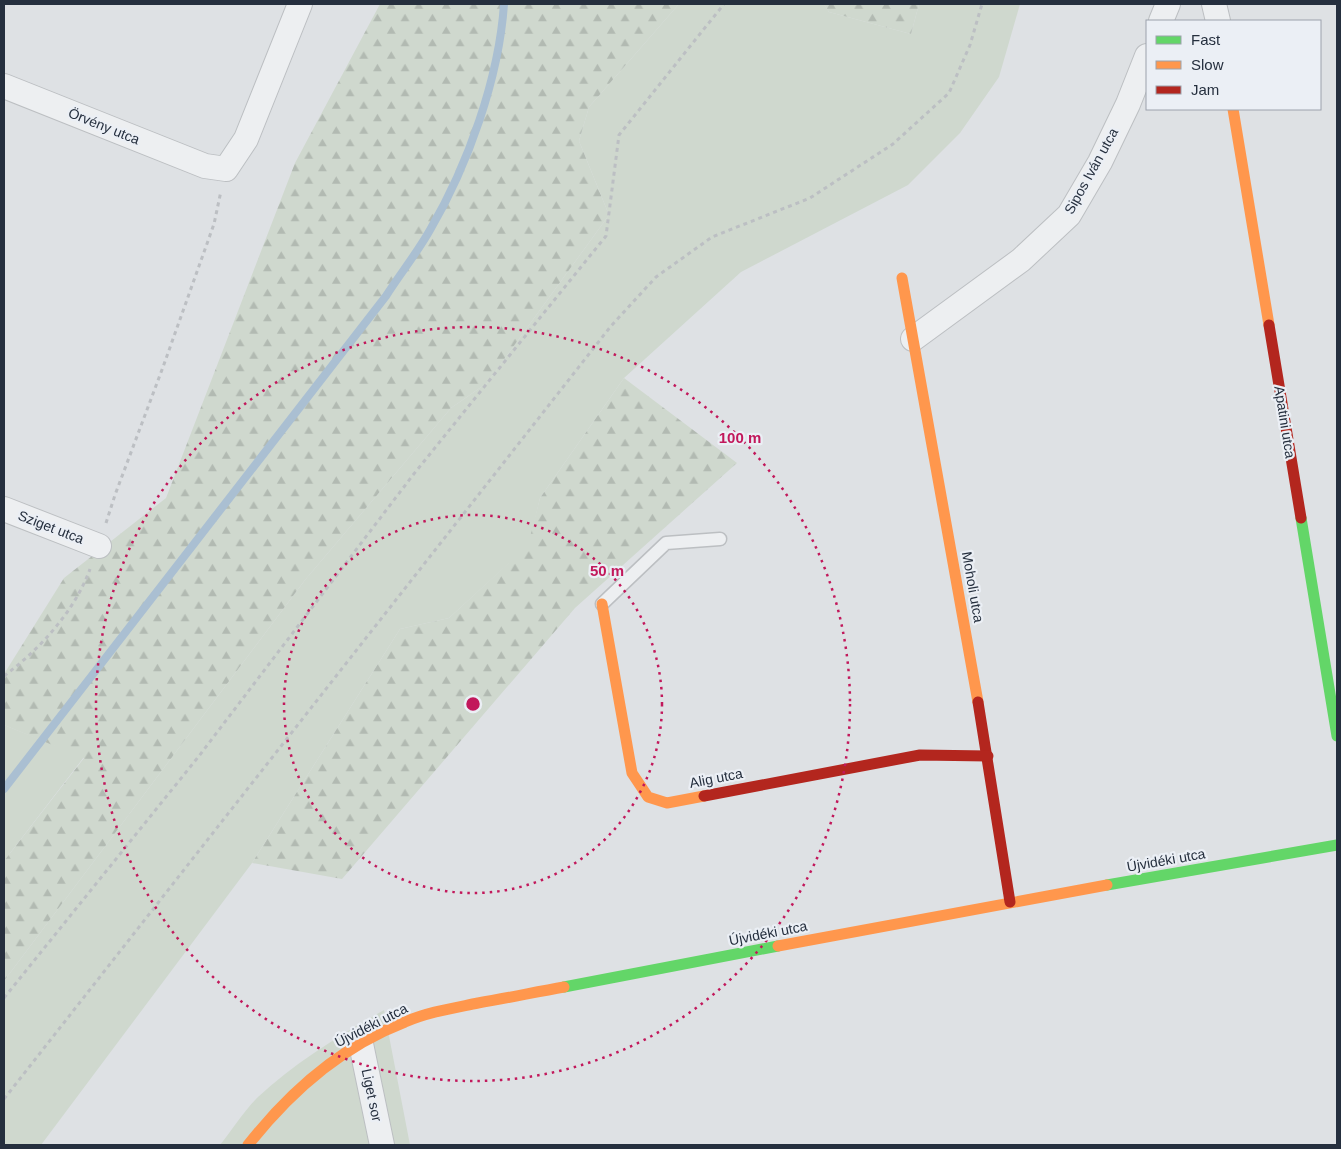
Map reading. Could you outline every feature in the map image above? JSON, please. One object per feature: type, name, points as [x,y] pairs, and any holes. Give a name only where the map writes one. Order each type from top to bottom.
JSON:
[{"type":"street","points":[[216,167],[246,139],[300,4]]},
{"type":"street","points":[[1162,20],[1168,4]]},
{"type":"street","points":[[1214,4],[1218,20]]},
{"type":"street","name":"Sipos Iván utca","points":[[913,339],[1021,260],[1069,215],[1100,162],[1128,104],[1146,59]]},
{"type":"street","name":"Örvény utca","points":[[4,86],[216,167]]},
{"type":"street","name":"Apatini utca","points":[[1233,110],[1337,736]]},
{"type":"street","name":"Moholi utca","points":[[902,278],[988,756],[1010,902]]},
{"type":"street","name":"Sziget utca","points":[[4,509],[99,546]]},
{"type":"street","name":"Alig utca","points":[[602,604],[632,773],[648,797],[667,803],[920,755],[988,756]]},
{"type":"street","name":"Újvidéki utca","points":[[248,1145],[265,1122],[286,1099],[334,1060],[404,1022],[443,1010],[1010,902],[1337,845]]},
{"type":"street","name":"Liget sor","points":[[361,1044],[382,1145]]},
{"type":"lane","points":[[602,604],[666,543],[720,539]]},
{"type":"path","points":[[4,998],[199,756],[413,475],[606,236],[618,135],[724,4]]},
{"type":"path","points":[[4,1099],[611,326],[656,277],[712,237],[810,198],[893,144],[949,93],[970,45],[982,4]]},
{"type":"path","points":[[4,676],[25,660],[46,640],[84,587],[115,495],[164,367],[214,224],[216,167]]},
{"type":"green space","points":[[380,4],[679,4],[589,107],[579,141],[609,215],[487,383],[451,408],[305,580],[4,981],[4,861],[84,758],[4,725],[4,674],[64,578],[166,498],[295,163]]},
{"type":"green space","points":[[679,4],[824,4],[829,12],[911,34],[919,4],[1020,4],[999,77],[960,133],[908,185],[741,272],[624,378],[540,498],[529,545],[449,618],[400,629],[252,863],[41,1145],[4,1145],[4,981],[305,580],[451,408],[487,383],[609,215],[579,141],[589,107]]},
{"type":"green space","points":[[824,4],[919,4],[911,34],[829,12]]},
{"type":"green space","points":[[624,378],[737,463],[575,608],[342,879],[252,863],[400,629],[449,618],[528,545],[540,498]]},
{"type":"green space","points":[[4,725],[84,757],[4,861]]},
{"type":"green space","points":[[384,1010],[410,1145],[220,1145],[253,1102],[273,1084],[319,1050]]},
{"type":"waterway","points":[[4,789],[386,296],[425,239],[457,178],[479,120],[496,61],[504,4]]},
{"type":"traffic: fast","points":[[1301,518],[1337,736]]},
{"type":"traffic: fast","points":[[1107,885],[1337,845]]},
{"type":"traffic: fast","points":[[564,987],[778,946]]},
{"type":"traffic: slow","points":[[1233,110],[1269,325]]},
{"type":"traffic: slow","points":[[902,278],[978,702]]},
{"type":"traffic: slow","points":[[602,604],[632,773],[648,797],[667,803],[704,796]]},
{"type":"traffic: slow","points":[[778,946],[1107,885]]},
{"type":"traffic: slow","points":[[248,1145],[281,1107],[318,1073],[338,1058],[382,1032],[414,1019],[441,1011],[564,987]]},
{"type":"traffic: jam","points":[[1269,325],[1301,518]]},
{"type":"traffic: jam","points":[[978,702],[1010,902]]},
{"type":"traffic: jam","points":[[704,796],[920,755],[988,756]]}]
